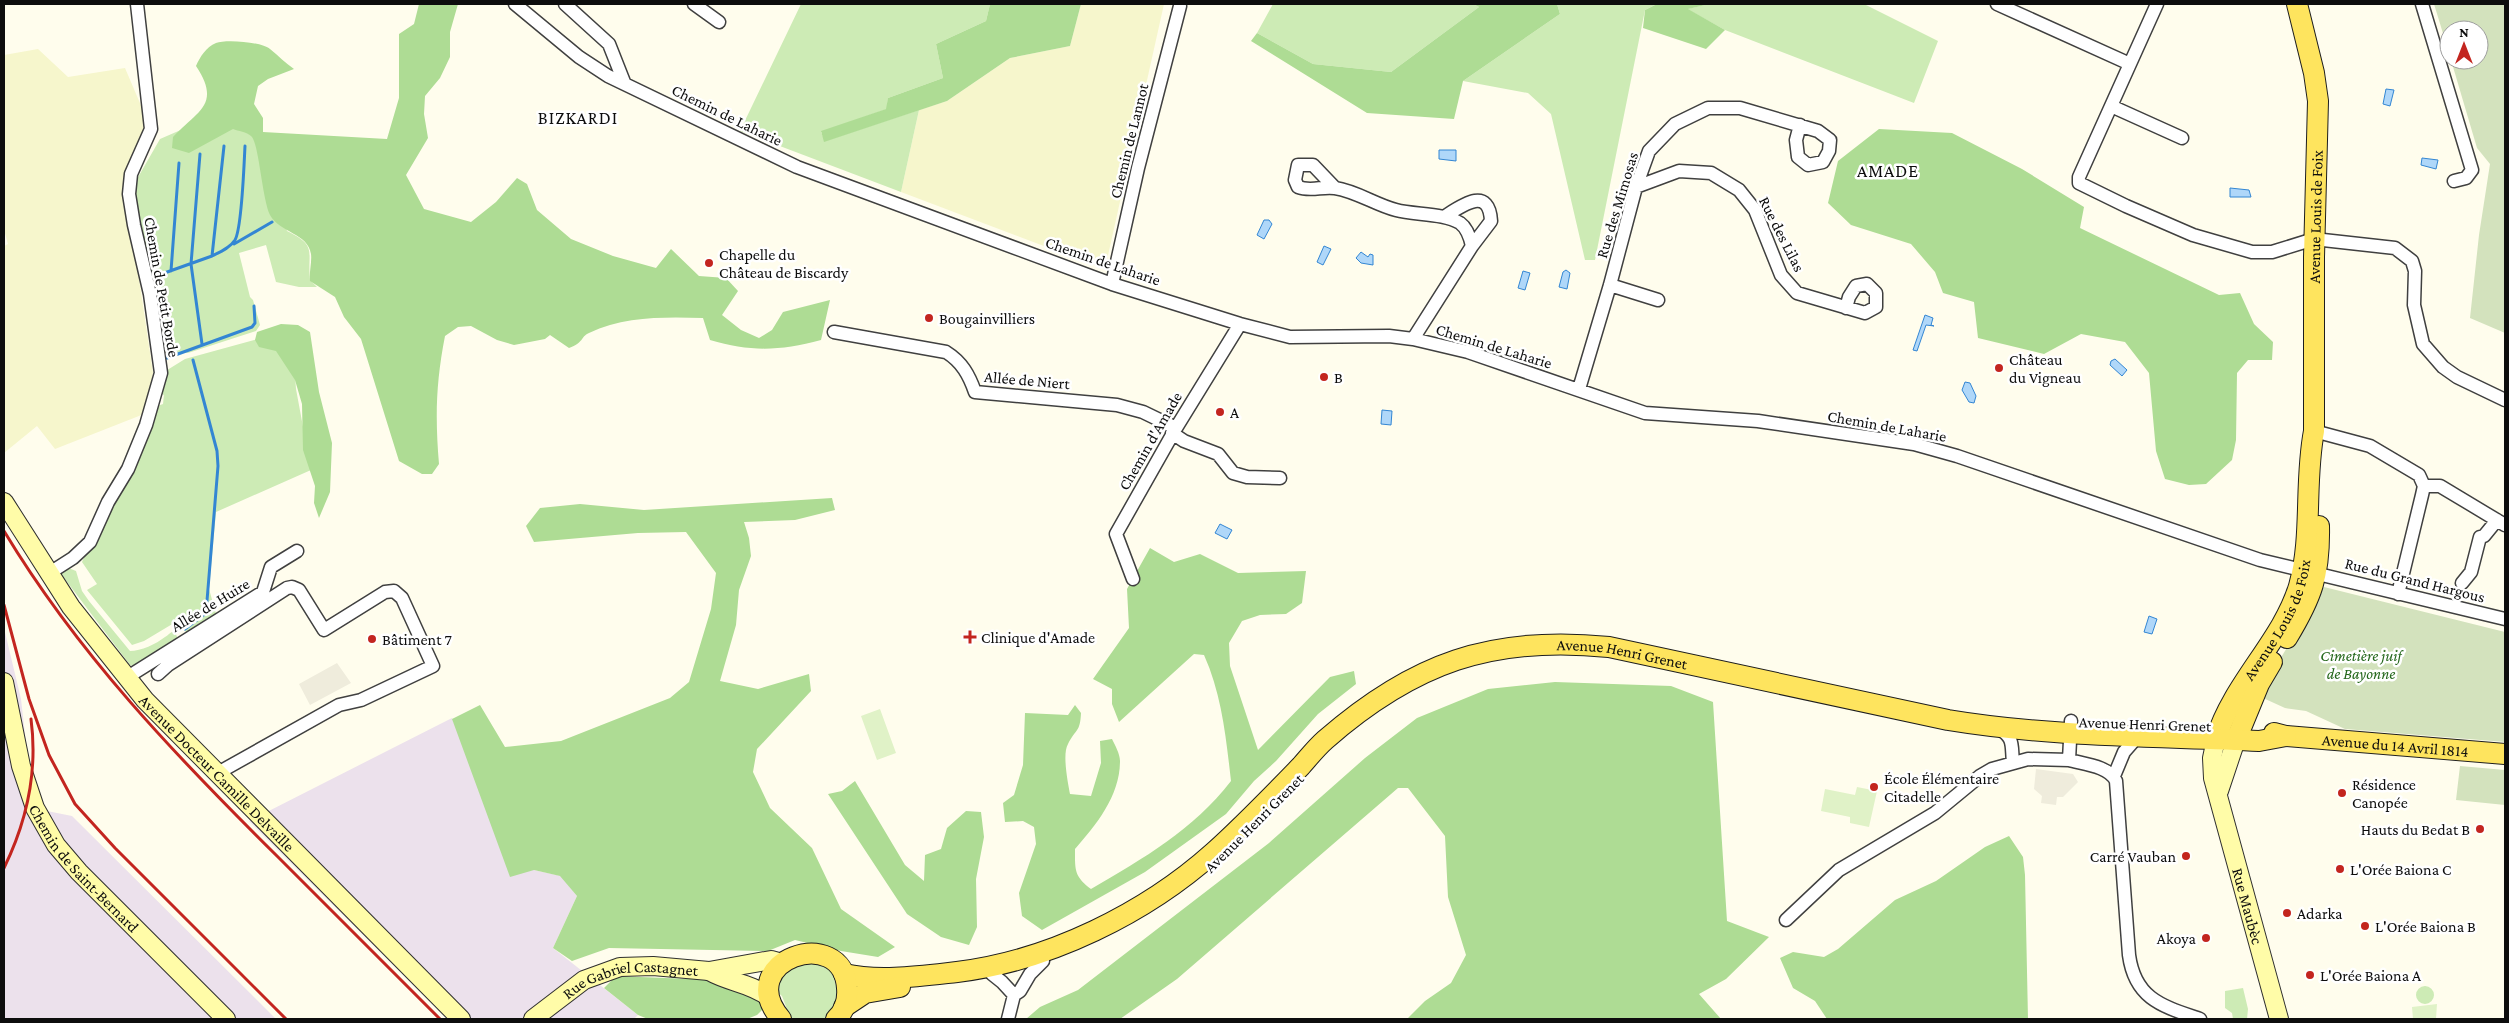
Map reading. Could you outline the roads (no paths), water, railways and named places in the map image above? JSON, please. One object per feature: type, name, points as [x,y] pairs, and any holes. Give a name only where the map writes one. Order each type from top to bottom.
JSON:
[{"type":"main road","name":"Avenue Louis de Foix","points":[[2228,733],[2308,602],[2319,451],[2314,431],[2314,239],[2318,101],[2314,73],[2297,4]]},
{"type":"main road","name":"Avenue Henri Grenet","points":[[844,974],[901,976],[978,969],[1045,950],[1110,923],[1167,889],[1214,852],[1324,741],[1371,702],[1404,682],[1438,666],[1464,657],[1507,647],[1570,643],[1609,648],[1997,728],[2070,728],[2228,733]]},
{"type":"main road","name":"Avenue Henri Grenet","points":[[1918,713],[2138,736],[2228,733]]},
{"type":"main road","name":"Avenue Henri Grenet","points":[[840,1013],[865,993],[882,988],[992,974],[1043,961],[1090,943],[1148,914],[1228,854],[1331,743],[1344,725]]},
{"type":"main road","name":"Avenue du 14 Avril 1814","points":[[2228,733],[2259,741],[2286,736],[2505,754]]},
{"type":"main road","points":[[781,1019],[774,1011],[769,998],[771,979],[782,963],[792,956],[803,953],[815,953],[832,961],[844,974],[847,985],[840,1013]]},
{"type":"street","name":"Chemin de Petit Borde","points":[[48,574],[73,558],[90,542],[108,502],[128,469],[143,434],[160,373],[150,294],[129,194],[131,174],[151,129],[137,4]]},
{"type":"street","name":"Chemin de Laharie","points":[[515,4],[590,64],[608,76],[624,82],[797,167],[1112,284],[1240,324],[1290,337],[1390,336],[1413,339],[1468,352],[1658,415],[1758,421],[1914,444],[1957,456],[2260,560],[2309,571]]},
{"type":"street","points":[[565,4],[609,44],[624,82]]},
{"type":"street","points":[[694,4],[719,22]]},
{"type":"street","points":[[1998,4],[2130,64]]},
{"type":"street","points":[[2157,4],[2079,177],[2079,183],[2134,210],[2228,247],[2252,252],[2272,252],[2314,239],[2395,248],[2412,261],[2415,271],[2414,305],[2423,344],[2443,368],[2457,377],[2505,400]]},
{"type":"street","points":[[2422,4],[2472,170],[2466,178],[2454,181]]},
{"type":"street","name":"Chemin de Lannot","points":[[1112,284],[1138,168],[1180,6]]},
{"type":"street","points":[[590,64],[604,63],[610,50]]},
{"type":"street","points":[[2111,106],[2182,138]]},
{"type":"street","name":"Rue des Mimosas","points":[[1579,389],[1610,285],[1636,187],[1649,151],[1675,124],[1708,108],[1740,108],[1800,126]]},
{"type":"street","name":"Rue des Lilas","points":[[1636,187],[1679,171],[1711,174],[1739,190],[1755,210],[1781,274],[1797,293],[1846,308]]},
{"type":"street","points":[[1335,188],[1395,210],[1423,216],[1444,217],[1460,223],[1470,235],[1472,246]]},
{"type":"street","points":[[1413,339],[1472,246],[1491,222],[1490,210],[1480,201],[1469,202],[1444,217]]},
{"type":"street","points":[[1610,285],[1658,300]]},
{"type":"street","name":"Chemin d'Amade","points":[[1133,579],[1116,534],[1174,431],[1240,324]]},
{"type":"street","name":"Allée de Niert","points":[[834,332],[946,352],[957,359],[963,366],[975,392],[1117,405],[1143,412],[1174,431]]},
{"type":"street","points":[[1174,431],[1184,441],[1218,454],[1233,473],[1247,477],[1280,478]]},
{"type":"street","points":[[2314,431],[2370,446],[2419,475],[2424,486],[2398,594]]},
{"type":"street","points":[[2424,486],[2440,486],[2501,522],[2484,536],[2480,537],[2471,572],[2462,583]]},
{"type":"street","name":"Avenue Docteur Camille Delvaille","points":[[4,502],[48,574],[126,678],[216,774],[461,1019]]},
{"type":"street","name":"Allée de Huire","points":[[126,678],[263,592],[271,566],[297,551]]},
{"type":"street","name":"Rue du Grand Hargous","points":[[2309,571],[2505,619]]},
{"type":"street","points":[[158,674],[168,665],[287,588],[292,587],[299,590],[324,630],[384,592],[394,591],[402,598],[433,666],[361,700],[339,704],[216,774]]},
{"type":"street","name":"Chemin de Saint-Bernard","points":[[4,682],[21,766],[34,808],[56,845],[78,872],[226,1019]]},
{"type":"street","points":[[1997,728],[2010,737],[2013,745],[2013,762]]},
{"type":"street","points":[[2068,760],[2070,728]]},
{"type":"street","name":"Rue Maubèc","points":[[2228,733],[2212,764],[2213,778],[2279,1019]]},
{"type":"street","points":[[2138,736],[2124,752],[2114,776],[2131,968],[2138,986],[2147,997],[2200,1019]]},
{"type":"street","points":[[1786,920],[1839,870],[1935,813],[1980,776],[2013,762],[2028,759],[2068,760],[2098,768],[2114,776]]},
{"type":"street","name":"Rue Gabriel Castagnet","points":[[534,1019],[572,987],[605,971],[636,966],[709,971],[771,960],[782,963]]},
{"type":"street","points":[[1008,1019],[1014,996],[1030,974],[1043,961]]},
{"type":"street","name":"Rue Gabriel Castagnet","points":[[709,971],[720,978],[753,986],[769,998]]},
{"type":"street","points":[[992,974],[1014,996]]},
{"type":"water","points":[[2386,89],[2394,90],[2390,106],[2383,104]]},
{"type":"water","points":[[1439,150],[1456,150],[1456,161],[1439,159]]},
{"type":"water","points":[[2422,158],[2438,160],[2436,169],[2421,165]]},
{"type":"water","points":[[2230,188],[2249,190],[2251,197],[2230,197]]},
{"type":"water","points":[[1264,220],[1269,220],[1272,224],[1264,239],[1257,235]]},
{"type":"water","points":[[1324,246],[1331,249],[1323,265],[1317,262]]},
{"type":"water","points":[[1361,252],[1368,257],[1370,254],[1373,255],[1373,265],[1361,263],[1356,258]]},
{"type":"water","points":[[1566,270],[1570,273],[1567,289],[1559,287],[1563,272]]},
{"type":"water","points":[[1523,271],[1530,273],[1525,290],[1518,288]]},
{"type":"water","points":[[1925,315],[1933,318],[1931,325],[1934,326],[1926,325],[1917,351],[1913,350]]},
{"type":"water","points":[[2115,359],[2127,370],[2122,376],[2110,365],[2111,361]]},
{"type":"water","points":[[1965,382],[1970,383],[1976,396],[1974,403],[1969,402],[1962,390]]},
{"type":"water","points":[[1382,410],[1392,411],[1391,425],[1381,424]]},
{"type":"water","points":[[1220,524],[1232,530],[1227,539],[1215,533]]},
{"type":"water","points":[[2149,616],[2157,619],[2152,634],[2144,632]]},
{"type":"waterway","points":[[156,276],[212,256],[224,146]]},
{"type":"waterway","points":[[212,256],[225,250],[235,240],[242,195],[245,146]]},
{"type":"waterway","points":[[200,154],[191,264],[202,344]]},
{"type":"waterway","points":[[171,271],[179,163]]},
{"type":"waterway","points":[[234,244],[272,222]]},
{"type":"waterway","points":[[163,357],[167,358],[252,327],[255,323],[254,306]]},
{"type":"waterway","points":[[185,629],[206,613],[218,466],[217,451],[193,360]]},
{"type":"railway","points":[[4,531],[64,620],[130,702],[239,818],[440,1019]]},
{"type":"railway","points":[[4,605],[29,699],[49,755],[75,804],[115,848],[286,1019]]},
{"type":"railway","points":[[4,868],[19,832],[29,796],[33,758],[31,719]]},
{"type":"place","name":"Chapelle du Château de Biscardy","points":[[709,263]]},
{"type":"place","name":"Bougainvilliers","points":[[929,318]]},
{"type":"place","name":"Château du Vigneau","points":[[1999,368]]},
{"type":"place","name":"B","points":[[1324,377]]},
{"type":"place","name":"A","points":[[1220,412]]},
{"type":"place","name":"Clinique d'Amade","points":[[970,637]]},
{"type":"place","name":"Bâtiment 7","points":[[372,639]]},
{"type":"place","name":"École Élémentaire Citadelle","points":[[1874,787]]},
{"type":"place","name":"Résidence Canopée","points":[[2342,793]]},
{"type":"place","name":"Hauts du Bedat B","points":[[2480,829]]},
{"type":"place","name":"Carré Vauban","points":[[2186,856]]},
{"type":"place","name":"L'Orée Baiona C","points":[[2340,869]]},
{"type":"place","name":"Adarka","points":[[2287,913]]},
{"type":"place","name":"L'Orée Baiona B","points":[[2365,926]]},
{"type":"place","name":"Akoya","points":[[2206,938]]},
{"type":"place","name":"L'Orée Baiona A","points":[[2310,975]]},
{"type":"district","name":"BIZKARDI","points":[[578,118]]},
{"type":"district","name":"AMADE","points":[[1888,171]]},
{"type":"park label","name":"Cimetière juif de Bayonne","points":[[2361,664]]}]
